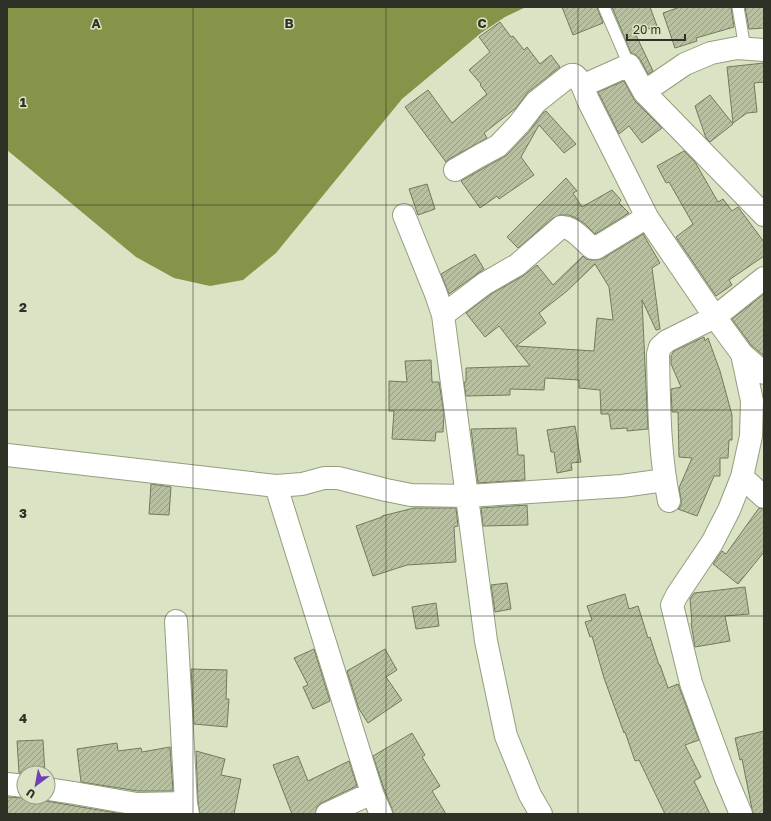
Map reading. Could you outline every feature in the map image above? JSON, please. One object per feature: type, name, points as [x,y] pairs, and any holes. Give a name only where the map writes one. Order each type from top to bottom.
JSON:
[{"type":"street","points":[[644,92],[685,64],[711,53],[737,48],[754,50]]},
{"type":"street","points":[[582,87],[628,65],[644,92],[764,215]]},
{"type":"street","points":[[455,170],[498,146],[519,124],[536,102],[569,76],[574,75],[577,77],[647,217],[742,354],[764,373]]},
{"type":"street","points":[[404,215],[443,314],[486,641],[506,736],[530,795],[541,814]]},
{"type":"street","points":[[443,314],[484,284],[517,265],[561,227],[570,228],[590,246],[596,248],[647,217]]},
{"type":"street","points":[[7,455],[276,486],[302,484],[324,478],[338,478],[412,495],[468,496],[622,486],[667,490],[660,411],[658,354],[660,347],[668,341],[715,317],[764,278]]},
{"type":"street","points":[[741,814],[725,776],[691,683],[672,606],[677,595],[712,543],[729,510],[742,477],[751,436],[752,401],[742,354]]},
{"type":"street","points":[[742,477],[764,497]]},
{"type":"street","points":[[276,486],[372,793],[381,814]]},
{"type":"street","points":[[56,790],[137,804],[187,808],[176,621]]},
{"type":"street","points":[[327,814],[372,793]]},
{"type":"lane","points":[[604,7],[628,65]]},
{"type":"lane","points":[[738,7],[754,50]]},
{"type":"shaded area","points":[[7,7],[526,7],[505,17],[481,33],[402,99],[276,253],[243,280],[210,286],[174,278],[136,257],[7,150]]},
{"type":"building","points":[[562,7],[597,7],[603,23],[573,35]]},
{"type":"building","points":[[612,7],[650,7],[657,26],[635,33],[653,71],[648,74],[640,59],[631,53]]},
{"type":"building","points":[[680,7],[731,7],[734,27],[696,38],[697,41],[675,48],[663,13]]},
{"type":"building","points":[[745,7],[764,7],[764,28],[749,29]]},
{"type":"building","points":[[500,22],[511,37],[513,36],[524,50],[527,47],[540,64],[551,55],[560,67],[528,92],[516,108],[484,133],[487,138],[446,162],[405,107],[428,90],[452,123],[487,94],[469,70],[490,52],[479,37]]},
{"type":"building","points":[[764,63],[764,82],[754,83],[757,112],[747,113],[733,123],[727,67]]},
{"type":"building","points":[[624,81],[635,101],[662,128],[642,143],[629,126],[619,134],[598,92]]},
{"type":"building","points":[[710,95],[733,124],[710,142],[706,138],[695,106]]},
{"type":"building","points":[[546,111],[576,144],[564,153],[539,125],[521,157],[534,175],[499,199],[497,196],[480,208],[461,181],[507,155]]},
{"type":"building","points":[[684,151],[695,162],[718,202],[723,199],[732,211],[738,207],[764,242],[764,256],[729,280],[732,285],[716,296],[676,237],[693,224],[669,182],[666,183],[657,166]]},
{"type":"building","points":[[566,178],[577,191],[573,193],[582,207],[612,190],[621,200],[619,203],[629,213],[595,234],[585,224],[576,218],[569,215],[561,215],[553,218],[518,248],[507,237]]},
{"type":"building","points":[[427,184],[435,209],[418,215],[409,189]]},
{"type":"building","points":[[643,234],[660,263],[652,268],[660,329],[656,330],[642,300],[648,429],[627,431],[627,428],[611,429],[609,414],[601,414],[600,390],[579,388],[579,380],[545,378],[544,390],[510,389],[510,395],[466,396],[464,382],[466,382],[466,368],[530,366],[499,326],[485,337],[466,313],[491,294],[523,276],[537,265],[553,285],[583,256],[586,259],[602,259]],"holes":[[[595,264],[609,287],[613,320],[597,318],[594,351],[516,346],[546,323],[539,313],[567,291]]]},
{"type":"building","points":[[475,254],[484,269],[449,294],[441,274]]},
{"type":"building","points":[[764,294],[764,356],[751,345],[732,319]]},
{"type":"building","points":[[704,337],[705,341],[708,338],[720,371],[732,415],[732,440],[729,440],[728,458],[720,458],[720,476],[714,476],[697,516],[678,509],[681,505],[679,488],[692,458],[679,457],[678,412],[672,412],[671,389],[681,387],[671,364],[671,356],[674,351]]},
{"type":"building","points":[[431,360],[432,382],[439,382],[444,414],[443,432],[436,432],[435,441],[392,439],[394,411],[389,411],[389,381],[407,382],[405,361]]},
{"type":"building","points":[[575,426],[581,462],[571,463],[572,470],[557,473],[554,452],[551,452],[547,430]]},
{"type":"building","points":[[516,428],[518,455],[524,455],[525,480],[478,483],[471,429]]},
{"type":"building","points":[[151,484],[171,487],[169,515],[149,514]]},
{"type":"building","points":[[527,505],[528,525],[483,526],[481,508]]},
{"type":"building","points":[[414,508],[456,508],[458,526],[454,527],[456,562],[407,565],[373,576],[356,526],[382,516]]},
{"type":"building","points":[[759,508],[764,509],[764,552],[738,584],[713,564],[722,551],[726,554]]},
{"type":"building","points":[[507,583],[511,609],[495,612],[491,585]]},
{"type":"building","points":[[745,587],[749,614],[725,616],[730,641],[695,647],[691,623],[690,599],[694,593]]},
{"type":"building","points":[[625,594],[629,609],[638,606],[648,638],[650,637],[668,688],[678,684],[699,740],[685,745],[701,777],[694,781],[710,814],[665,814],[639,760],[635,761],[625,732],[624,733],[604,678],[592,636],[590,637],[585,622],[592,620],[587,606]]},
{"type":"building","points":[[436,603],[439,626],[416,629],[412,607]]},
{"type":"building","points":[[314,649],[330,701],[313,709],[303,687],[308,685],[294,658]]},
{"type":"building","points":[[385,649],[397,670],[386,677],[402,700],[368,723],[359,709],[347,671]]},
{"type":"building","points":[[191,669],[227,670],[226,699],[229,699],[227,727],[194,724]]},
{"type":"building","points":[[764,731],[764,814],[753,814],[742,759],[740,760],[735,738]]},
{"type":"building","points":[[412,733],[425,755],[422,757],[440,786],[432,791],[446,814],[393,814],[373,756]]},
{"type":"building","points":[[43,740],[45,765],[18,765],[17,741]]},
{"type":"building","points":[[117,743],[118,751],[141,748],[142,752],[170,747],[173,791],[138,791],[81,782],[77,749]]},
{"type":"building","points":[[196,751],[225,759],[221,775],[241,779],[234,814],[200,814],[198,802]]},
{"type":"building","points":[[298,756],[308,781],[349,761],[357,786],[321,803],[317,807],[315,814],[292,814],[273,765]]},
{"type":"building","points":[[7,797],[16,798],[16,805],[56,805],[56,803],[122,814],[7,814]]}]
